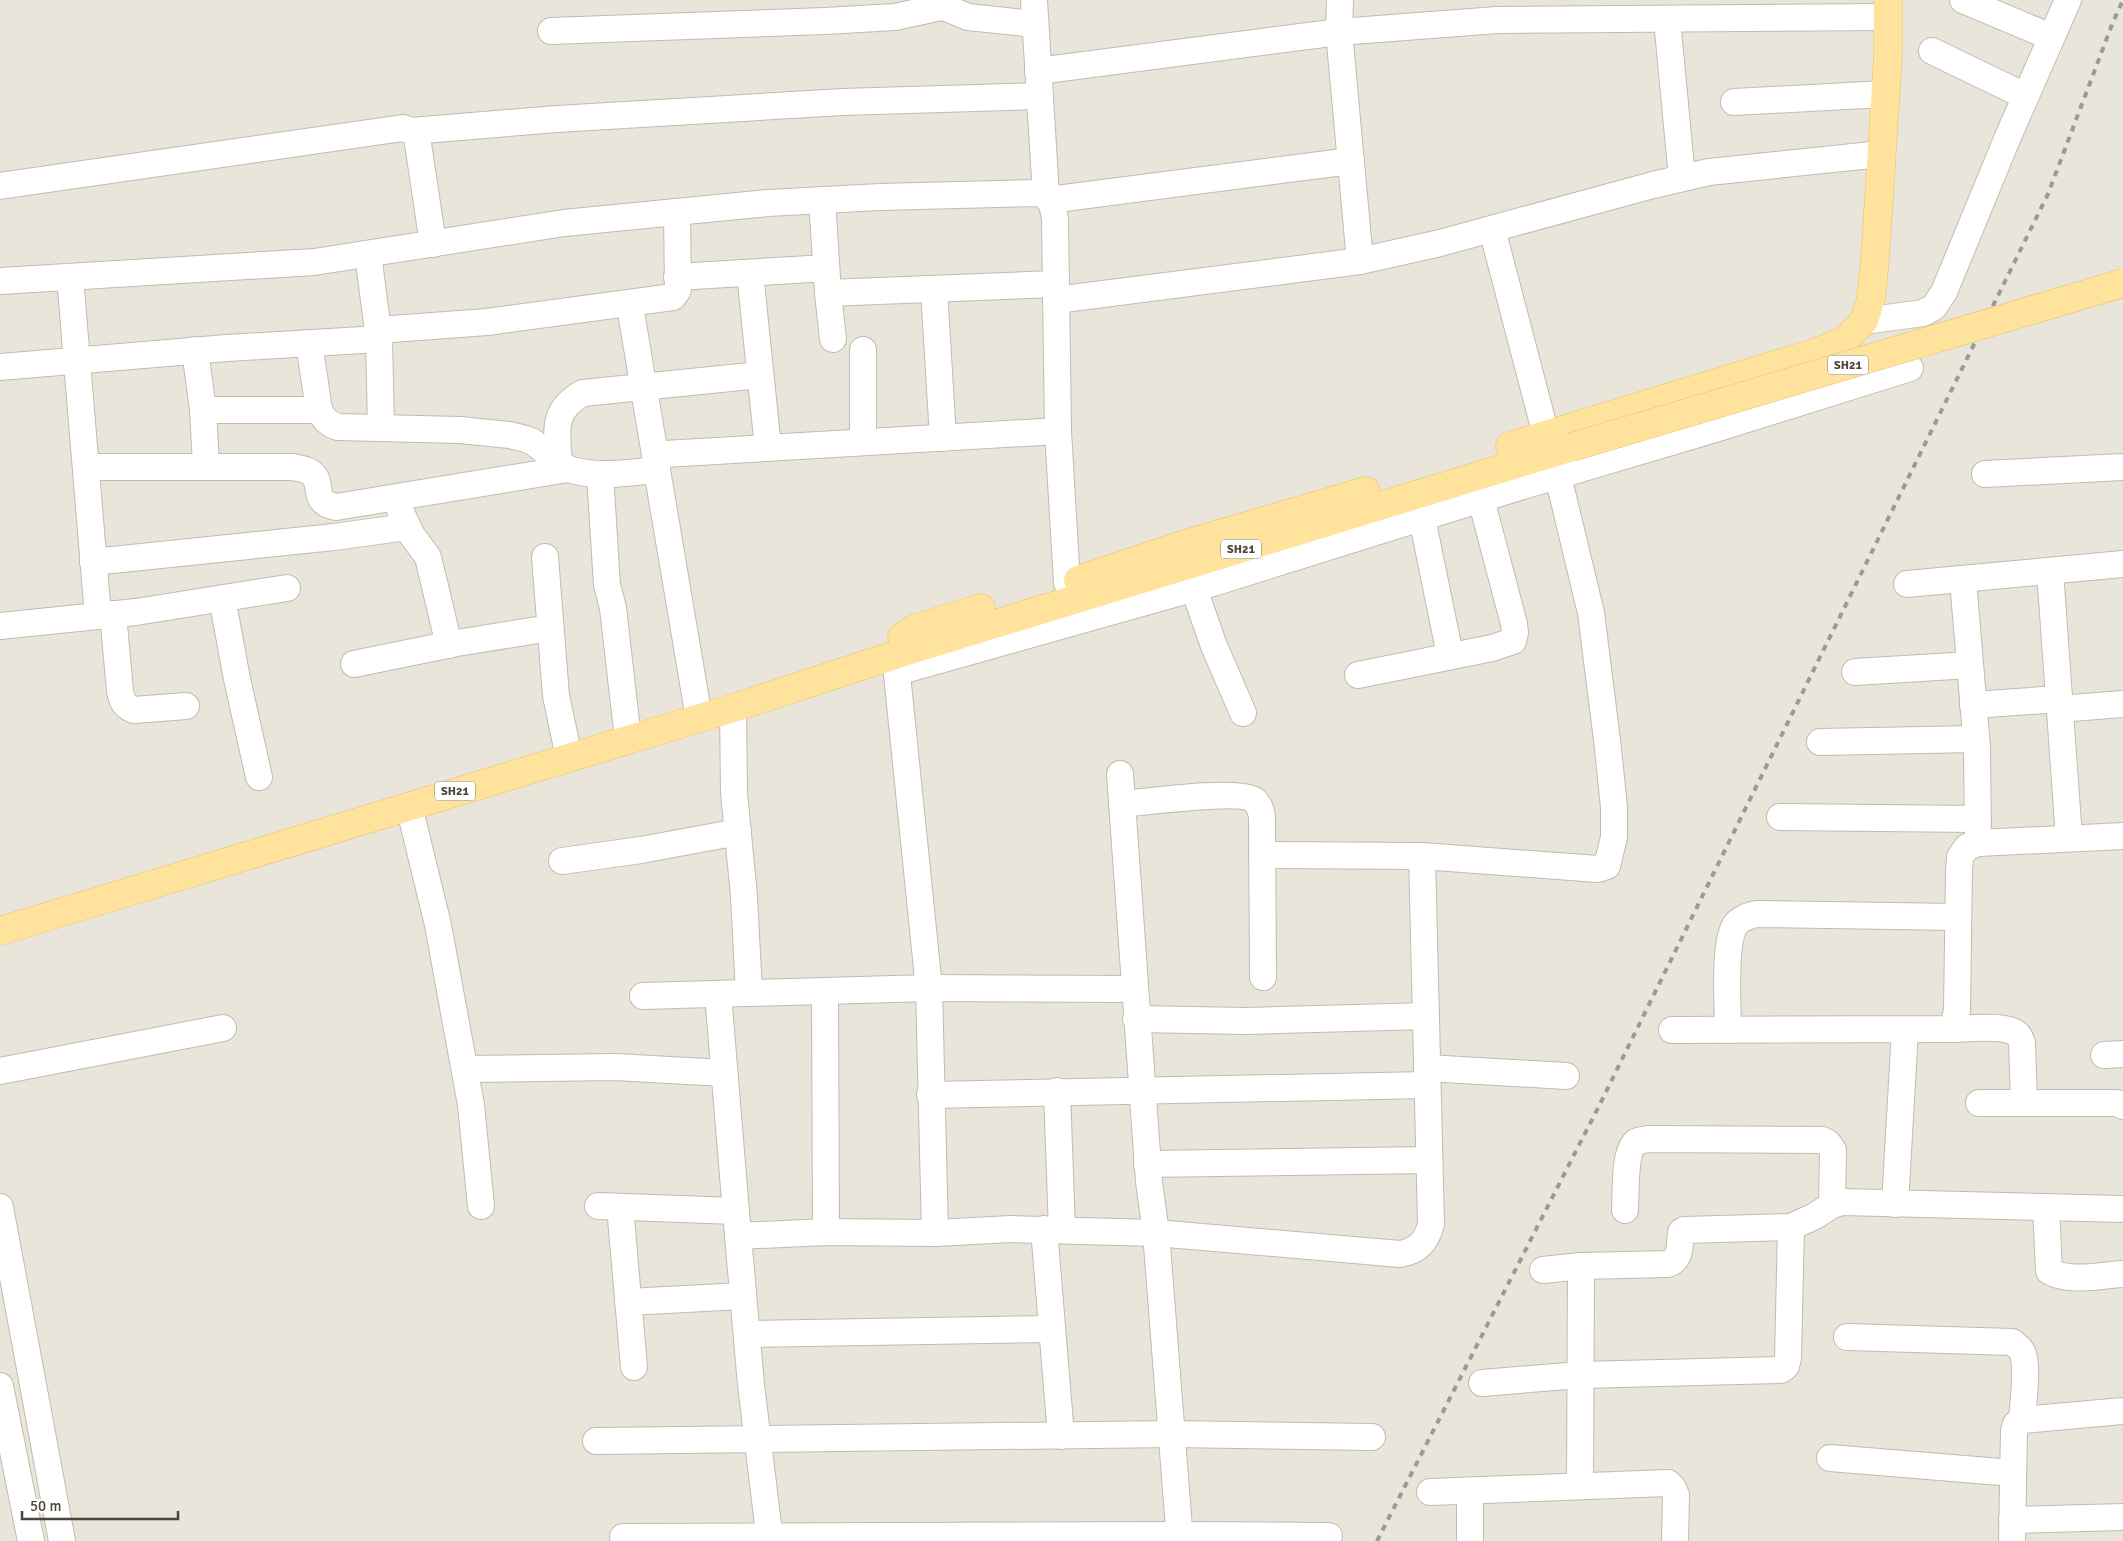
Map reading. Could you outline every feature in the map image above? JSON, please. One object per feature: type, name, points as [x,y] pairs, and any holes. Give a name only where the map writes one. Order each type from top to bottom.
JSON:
[{"type":"main road","points":[[866,665],[916,628],[1814,353],[1844,341],[1864,321],[1871,298],[1888,55],[1888,8]]},
{"type":"main road","name":"SH21","points":[[0,931],[733,708],[866,665],[900,659],[1528,460],[2123,283]]},
{"type":"street","points":[[1340,0],[1340,32],[1360,261]]},
{"type":"street","points":[[1964,0],[2050,37]]},
{"type":"street","points":[[1864,321],[1923,313],[1934,307],[1944,292],[2050,37],[2068,0]]},
{"type":"street","points":[[551,30],[887,18],[934,4],[968,18],[1035,12],[1048,197],[1055,219],[1058,432],[1067,583]]},
{"type":"street","points":[[0,186],[390,129],[403,128],[411,131],[557,119],[832,103],[1039,84],[1340,32],[1497,20],[1668,20],[1888,8]]},
{"type":"street","points":[[1668,20],[1682,178]]},
{"type":"street","points":[[1932,51],[2025,96]]},
{"type":"street","points":[[1734,102],[1884,94]]},
{"type":"street","points":[[411,131],[417,138],[433,244]]},
{"type":"street","points":[[677,277],[750,273],[934,289],[1055,292],[1360,261],[1492,229],[1710,172],[1759,165],[1881,154]]},
{"type":"street","points":[[0,281],[314,262],[564,223],[822,200],[1032,192],[1048,197],[1351,161]]},
{"type":"street","points":[[822,200],[833,339]]},
{"type":"street","points":[[0,367],[195,350],[309,343],[673,297],[678,290],[677,212]]},
{"type":"street","points":[[1492,229],[1546,435]]},
{"type":"street","points":[[368,254],[378,334],[381,427]]},
{"type":"street","points":[[750,273],[768,448]]},
{"type":"street","points":[[70,277],[94,562],[122,701],[127,707],[134,710],[186,706]]},
{"type":"street","points":[[934,289],[943,438]]},
{"type":"street","points":[[632,303],[631,312],[643,387],[700,718]]},
{"type":"street","points":[[309,343],[319,410],[330,424],[338,426],[460,430],[518,437],[533,442],[564,466]]},
{"type":"street","points":[[195,350],[203,410],[206,466]]},
{"type":"street","points":[[862,350],[863,442]]},
{"type":"street","points":[[935,1233],[930,1095],[929,988],[900,659],[1194,589],[1910,368]]},
{"type":"street","points":[[564,466],[558,420],[565,406],[583,394],[760,375]]},
{"type":"street","points":[[203,410],[319,410]]},
{"type":"street","points":[[656,466],[657,457],[664,454],[1058,432]]},
{"type":"street","points":[[86,468],[292,467],[308,470],[315,476],[319,497],[323,503],[336,507],[396,498],[564,466],[600,474],[656,466]]},
{"type":"street","points":[[1986,474],[2123,467]]},
{"type":"street","points":[[600,474],[607,585],[613,608],[628,739]]},
{"type":"street","points":[[1262,855],[1422,856],[1598,869],[1607,866],[1614,838],[1614,828],[1607,740],[1591,614],[1558,476]]},
{"type":"street","points":[[396,498],[407,527],[428,557],[449,645]]},
{"type":"street","points":[[1358,675],[1513,641],[1515,633],[1481,499]]},
{"type":"street","points":[[1422,518],[1450,655]]},
{"type":"street","points":[[94,562],[334,537],[407,527]]},
{"type":"street","points":[[545,557],[556,696],[569,757]]},
{"type":"street","points":[[1907,584],[2123,564]]},
{"type":"street","points":[[2050,571],[2069,838]]},
{"type":"street","points":[[1948,1029],[1954,1023],[1957,1010],[1960,856],[1978,831],[1976,739],[1963,580]]},
{"type":"street","points":[[0,626],[106,615],[287,588]]},
{"type":"street","points":[[1194,589],[1214,646],[1244,713]]},
{"type":"street","points":[[222,598],[237,679],[260,777]]},
{"type":"street","points":[[354,664],[449,645],[550,628]]},
{"type":"street","points":[[1856,672],[1970,665]]},
{"type":"street","points":[[1973,705],[2123,704]]},
{"type":"street","points":[[733,708],[734,793],[744,896],[749,993]]},
{"type":"street","points":[[1820,742],[1976,739]]},
{"type":"street","points":[[1120,774],[1141,1089],[1147,1164],[1156,1233],[1179,1538]]},
{"type":"street","points":[[1122,804],[1233,795],[1254,800],[1261,808],[1263,977]]},
{"type":"street","points":[[409,806],[438,925],[465,1070],[471,1105],[480,1206]]},
{"type":"street","points":[[1780,817],[2069,838],[2123,836]]},
{"type":"street","points":[[562,861],[641,850],[738,832]]},
{"type":"street","points":[[634,1367],[628,1302],[609,1206],[737,1224],[826,1232],[935,1233],[1053,1229],[1156,1233],[1362,1252],[1409,1253],[1427,1239],[1431,1224],[1422,856]]},
{"type":"street","points":[[1728,1030],[1730,937],[1736,924],[1746,916],[1756,914],[1958,917]]},
{"type":"street","points":[[643,996],[929,988],[1134,990]]},
{"type":"street","points":[[825,991],[826,1232]]},
{"type":"street","points":[[718,994],[743,1296],[769,1538]]},
{"type":"street","points":[[1136,1019],[1246,1020],[1426,1016]]},
{"type":"street","points":[[0,1071],[223,1028]]},
{"type":"street","points":[[1672,1030],[2002,1029],[2013,1031],[2020,1036],[2022,1043],[2024,1103]]},
{"type":"street","points":[[1895,1204],[1904,1030]]},
{"type":"street","points":[[465,1070],[615,1067],[724,1072]]},
{"type":"street","points":[[930,1095],[1141,1089],[1427,1076],[1566,1076]]},
{"type":"street","points":[[1057,1092],[1052,1329],[1061,1436]]},
{"type":"street","points":[[1979,1103],[2117,1103],[2123,1106]]},
{"type":"street","points":[[1625,1210],[1629,1153],[1633,1144],[1638,1140],[1648,1139],[1822,1140],[1828,1143],[1833,1150],[1832,1205]]},
{"type":"street","points":[[1147,1164],[1429,1160]]},
{"type":"street","points":[[1544,1270],[1581,1266],[1668,1264],[1677,1260],[1681,1232],[1688,1228],[1792,1227],[1832,1205],[1842,1202],[2123,1208]]},
{"type":"street","points":[[2046,1207],[2050,1270],[2057,1275],[2072,1277],[2123,1274]]},
{"type":"street","points":[[0,1208],[62,1541]]},
{"type":"street","points":[[1482,1383],[1580,1375],[1782,1370],[1786,1366],[1788,1358],[1792,1227]]},
{"type":"street","points":[[1580,1486],[1581,1266]]},
{"type":"street","points":[[628,1302],[743,1296]]},
{"type":"street","points":[[747,1334],[1052,1329]]},
{"type":"street","points":[[1847,1337],[2012,1342],[2019,1347],[2023,1354],[2022,1420]]},
{"type":"street","points":[[0,1388],[8,1473],[31,1541]]},
{"type":"street","points":[[2123,1411],[2022,1420],[2016,1424],[2014,1430],[2012,1531],[2123,1517]]},
{"type":"street","points":[[596,1441],[1172,1434],[1372,1437]]},
{"type":"street","points":[[1830,1458],[2013,1473]]},
{"type":"street","points":[[1430,1492],[1668,1483],[1676,1495],[1675,1541]]},
{"type":"street","points":[[1470,1491],[1470,1541]]},
{"type":"street","points":[[623,1537],[1179,1538],[1329,1536]]},
{"type":"shaded area","points":[[0,0],[2123,0],[2123,1541],[0,1541]]},
{"type":"railway","points":[[1377,1541],[1601,1102],[2048,194],[2123,0]]}]
